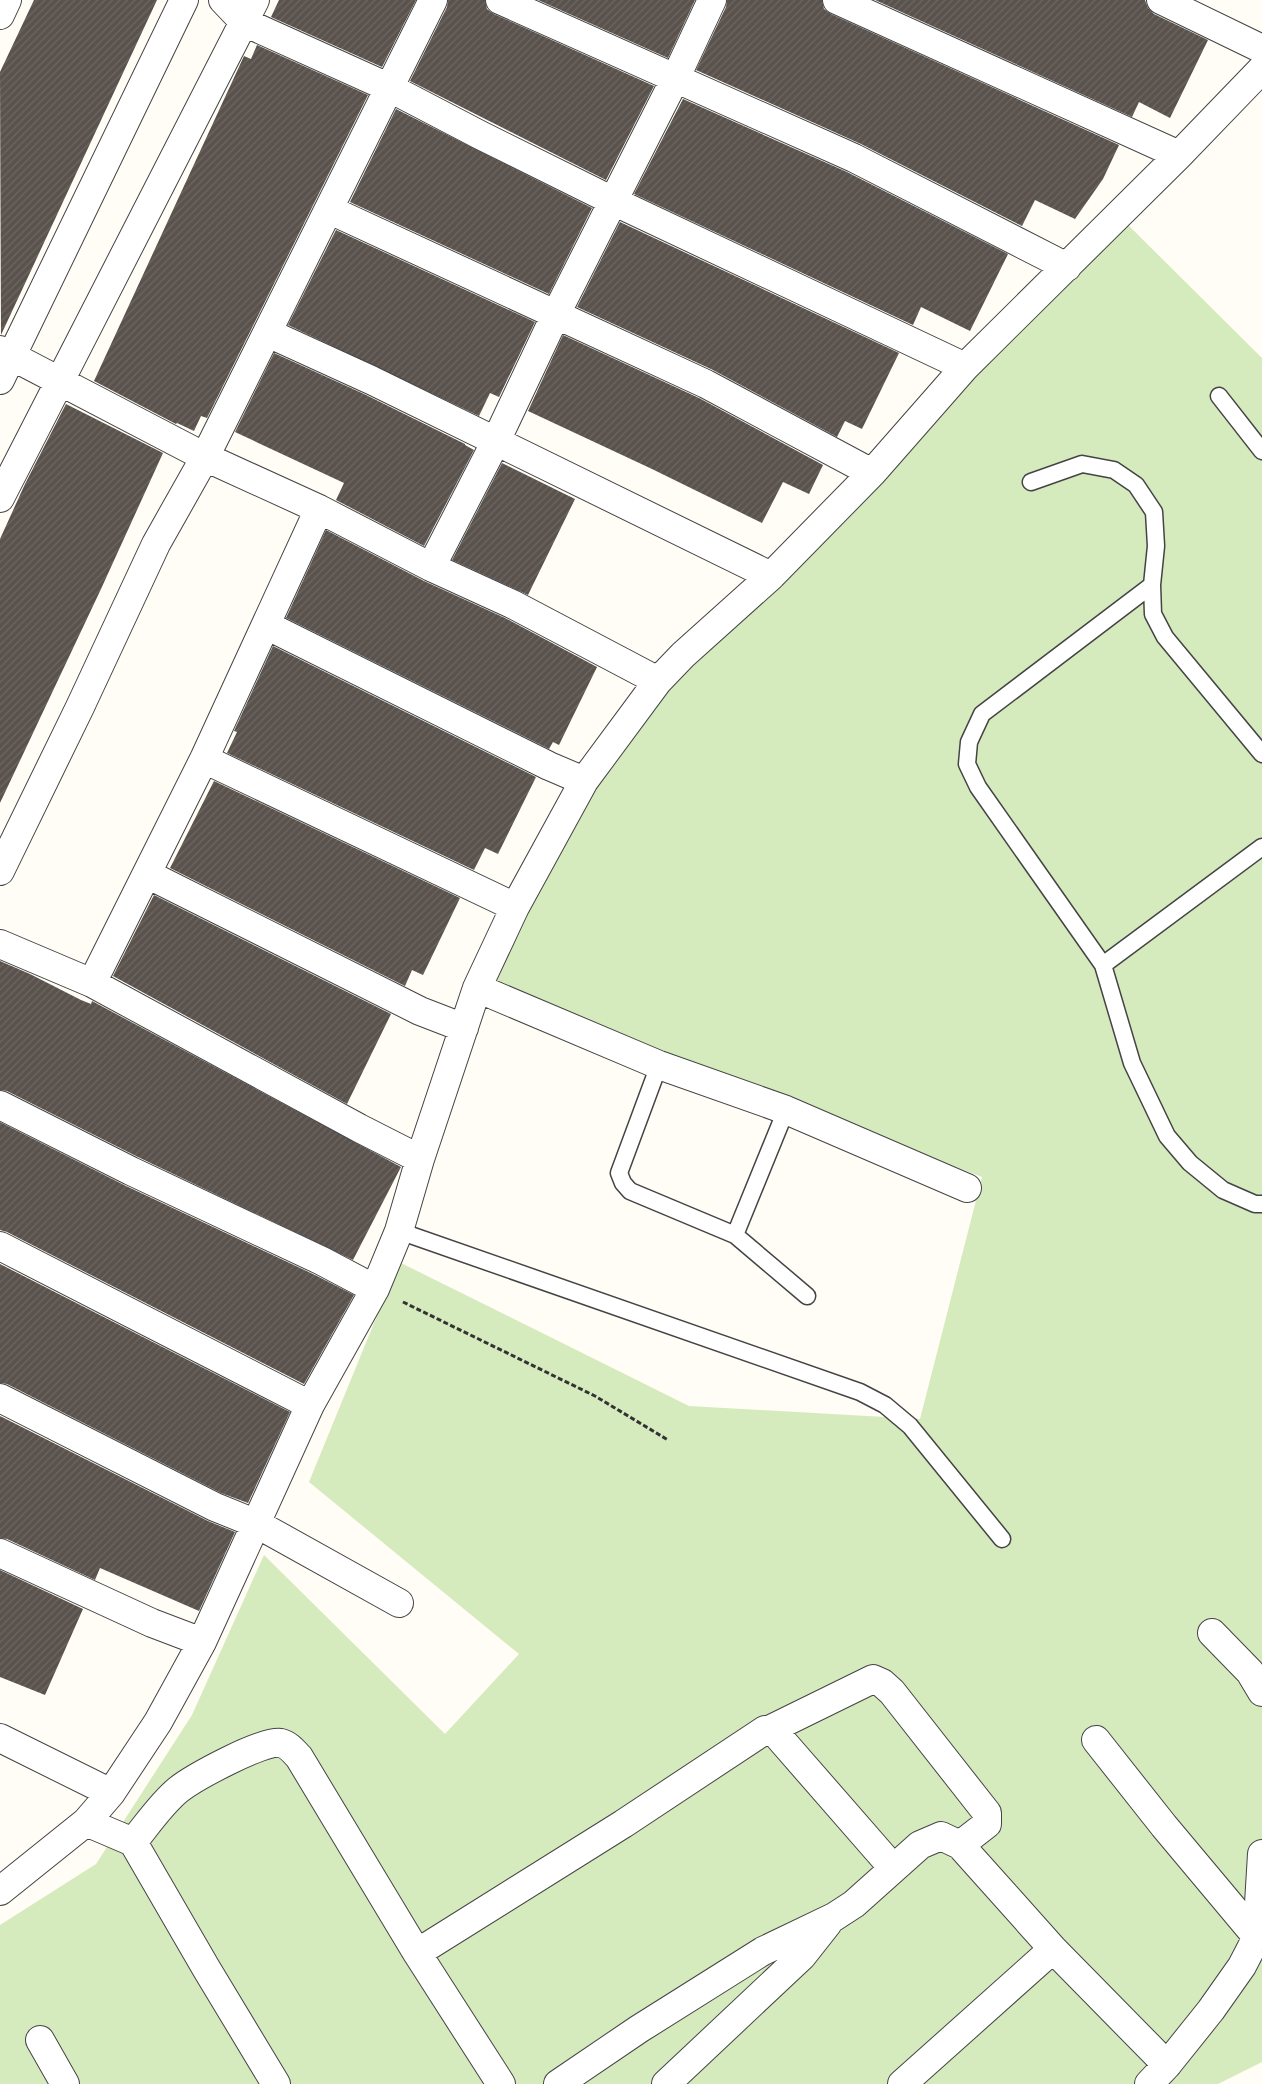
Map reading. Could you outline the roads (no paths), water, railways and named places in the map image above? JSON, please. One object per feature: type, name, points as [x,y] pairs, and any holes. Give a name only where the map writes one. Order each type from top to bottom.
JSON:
[{"type":"street","points":[[0,15],[7,0]]},
{"type":"street","points":[[0,380],[6,353],[184,0]]},
{"type":"street","points":[[223,0],[250,11],[390,88],[613,201],[965,366]]},
{"type":"street","points":[[0,871],[80,707],[156,544],[205,457],[330,210],[433,0]]},
{"type":"street","points":[[500,0],[854,158],[1067,267]]},
{"type":"street","points":[[431,567],[496,441],[556,314],[676,77],[712,0]]},
{"type":"street","points":[[837,0],[1179,155]]},
{"type":"street","points":[[1161,0],[1262,49]]},
{"type":"street","points":[[0,498],[58,381],[250,11]]},
{"type":"street","points":[[0,1891],[86,1822],[111,1793],[158,1722],[202,1642],[310,1405],[376,1289],[399,1231],[420,1159],[477,988],[515,908],[584,781],[658,681],[683,655],[771,576],[872,473],[965,366],[1179,155],[1262,69]]},
{"type":"street","points":[[330,210],[706,384],[872,473]]},
{"type":"street","points":[[268,333],[496,441],[595,492],[771,576]]},
{"type":"street","points":[[6,353],[205,457],[319,509],[431,567],[521,609],[658,681]]},
{"type":"street","points":[[92,983],[204,759],[319,509]]},
{"type":"street","points":[[266,625],[549,766],[584,781]]},
{"type":"street","points":[[204,759],[515,908]]},
{"type":"street","points":[[148,874],[420,1011],[464,1028]]},
{"type":"street","points":[[0,944],[92,983],[359,1128],[420,1159]]},
{"type":"street","points":[[477,988],[659,1065],[786,1110],[967,1188]]},
{"type":"street","points":[[0,1105],[131,1171],[322,1261],[376,1289]]},
{"type":"street","points":[[0,1246],[310,1405]]},
{"type":"street","points":[[0,1398],[199,1499],[257,1524],[399,1603]]},
{"type":"street","points":[[0,1553],[152,1623],[202,1642]]},
{"type":"street","points":[[1212,1633],[1250,1672],[1262,1692]]},
{"type":"street","points":[[417,1953],[623,1824],[765,1730],[769,1730],[873,1679],[882,1683],[892,1692],[987,1813],[987,1824],[960,1845]]},
{"type":"street","points":[[769,1730],[777,1735],[893,1868]]},
{"type":"street","points":[[0,1738],[111,1793]]},
{"type":"street","points":[[1096,1740],[1164,1826],[1257,1937]]},
{"type":"street","points":[[134,1842],[178,1790],[212,1770],[264,1744],[281,1743],[291,1748],[299,1757],[417,1953],[500,2084]]},
{"type":"street","points":[[86,1822],[134,1842],[206,1968],[276,2084]]},
{"type":"street","points":[[558,2084],[640,2029],[763,1951],[834,1917],[854,1904],[920,1845],[941,1836],[960,1845],[1053,1950],[1168,2065]]},
{"type":"street","points":[[1149,2084],[1168,2065],[1211,2010],[1242,1966],[1257,1937],[1262,1854]]},
{"type":"street","points":[[666,2084],[802,1956],[834,1917]]},
{"type":"street","points":[[902,2084],[1053,1950]]},
{"type":"street","points":[[40,2040],[65,2084]]},
{"type":"lane","points":[[1220,396],[1262,451]]},
{"type":"lane","points":[[1032,482],[1082,464],[1114,470],[1136,486],[1154,512],[1156,546],[1152,585],[1153,614],[1165,637],[1262,754]]},
{"type":"lane","points":[[1152,585],[982,714],[969,742],[968,764],[978,787],[1103,965],[1132,1063],[1168,1136],[1190,1163],[1223,1190],[1255,1204],[1262,1204]]},
{"type":"lane","points":[[1103,965],[1262,847]]},
{"type":"lane","points":[[659,1065],[619,1173],[620,1178],[630,1191],[735,1235],[807,1296]]},
{"type":"lane","points":[[735,1235],[786,1110]]},
{"type":"lane","points":[[399,1231],[860,1392],[885,1405],[910,1426],[1002,1539]]}]
